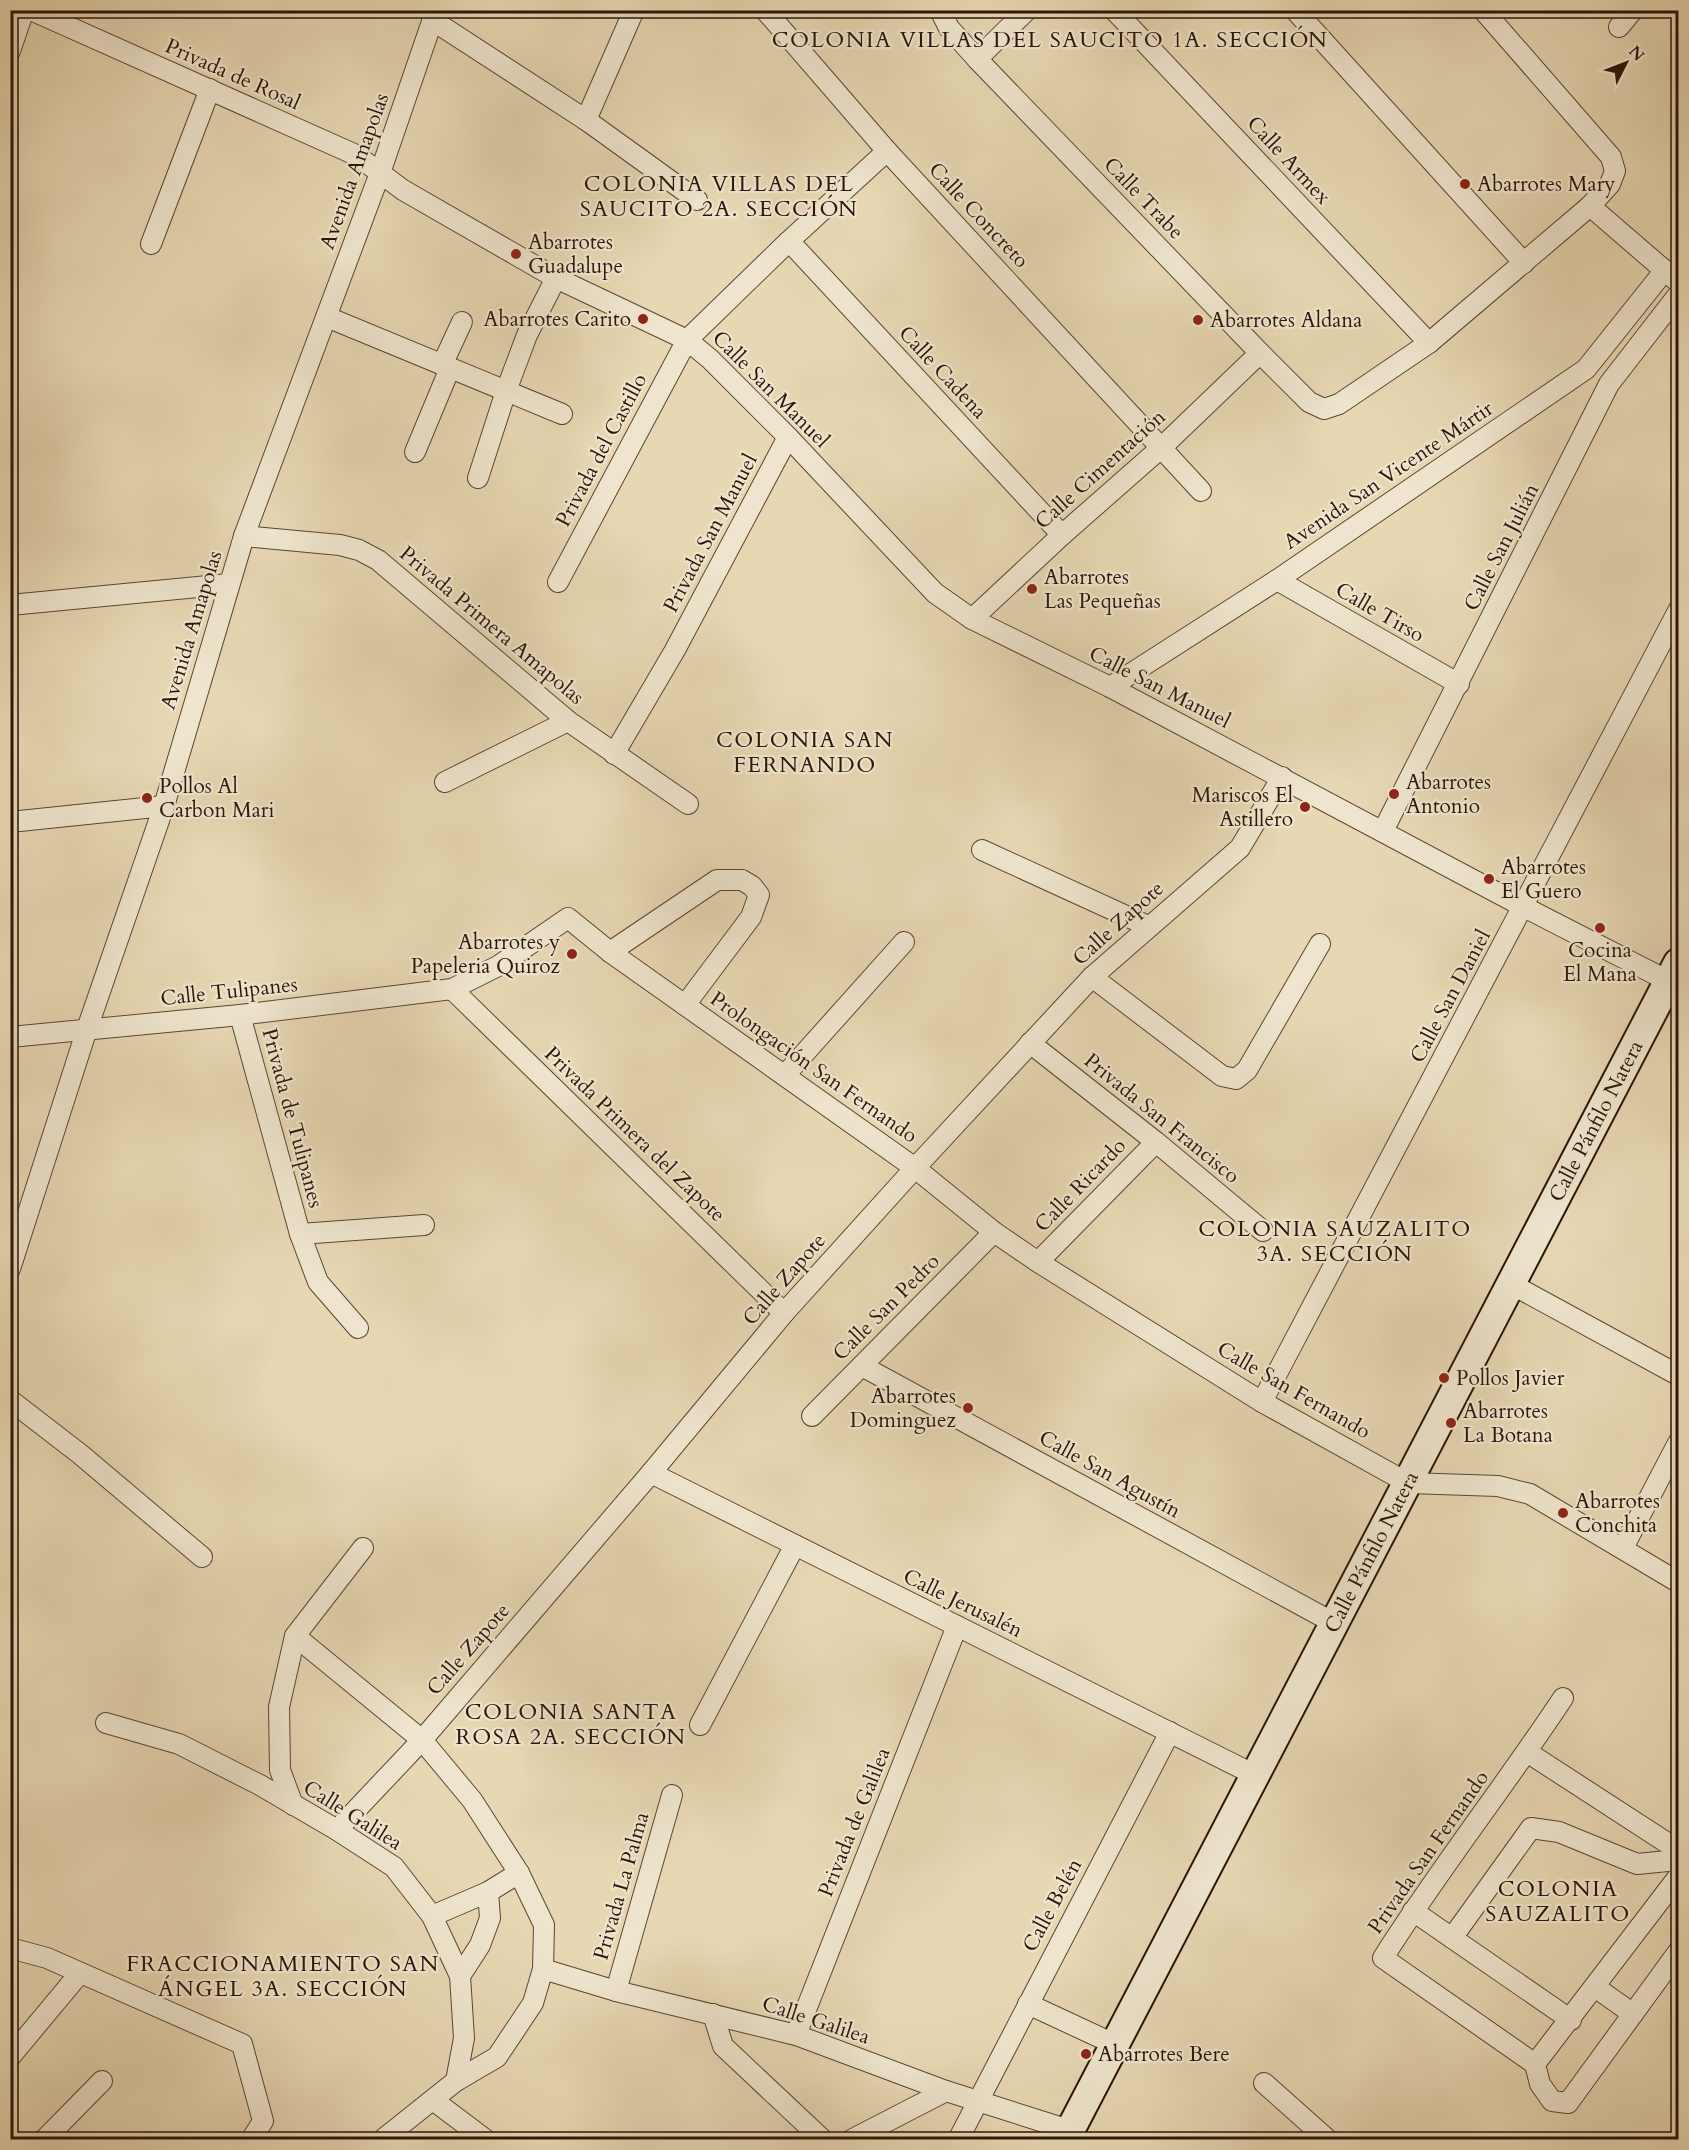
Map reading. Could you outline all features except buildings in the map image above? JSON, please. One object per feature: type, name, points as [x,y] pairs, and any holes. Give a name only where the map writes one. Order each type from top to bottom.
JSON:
[{"type":"main road","name":"Calle Pánfilo Natera","points":[[1067,2135],[1511,1284],[1675,977]]},
{"type":"street","points":[[10,51],[24,10]]},
{"type":"street","name":"Privada de Rosal","points":[[31,10],[356,155],[403,190],[556,278]]},
{"type":"street","points":[[586,120],[634,10]]},
{"type":"street","name":"Calle Concreto","points":[[765,10],[887,151],[1201,491]]},
{"type":"street","name":"Calle Trabe","points":[[940,10],[950,28],[977,58],[1309,402],[1324,409],[1339,404],[1429,343]]},
{"type":"street","points":[[977,58],[1027,10]]},
{"type":"street","name":"Calle Armex","points":[[1114,10],[1429,343]]},
{"type":"street","points":[[1295,10],[1524,263]]},
{"type":"street","points":[[1429,343],[1590,206],[1610,184],[1615,171],[1611,157],[1483,10]]},
{"type":"street","points":[[1619,27],[1633,10]]},
{"type":"street","points":[[434,15],[697,200]]},
{"type":"street","name":"Avenida Amapolas","points":[[13,1258],[87,1029],[165,806],[244,536],[380,173],[434,15]]},
{"type":"street","points":[[151,244],[210,89]]},
{"type":"street","name":"Privada del Castillo","points":[[558,582],[687,340],[789,241],[887,151]]},
{"type":"street","points":[[1590,206],[1672,276]]},
{"type":"street","name":"Calle Cadena","points":[[789,241],[1062,535]]},
{"type":"street","name":"Avenida San Vicente Mártir","points":[[1110,687],[1277,580],[1586,369],[1672,276]]},
{"type":"street","points":[[478,478],[506,390],[527,335],[556,278]]},
{"type":"street","name":"Calle San Manuel","points":[[556,278],[687,340],[710,359],[788,437],[935,593],[972,619],[1110,687],[1524,907],[1675,977]]},
{"type":"street","name":"Calle San Julián","points":[[1383,831],[1609,384],[1678,295]]},
{"type":"street","points":[[327,317],[562,414]]},
{"type":"street","points":[[415,452],[462,322]]},
{"type":"street","name":"Calle Cimentación","points":[[972,619],[1062,535],[1162,447],[1260,353]]},
{"type":"street","points":[[1586,369],[1609,384]]},
{"type":"street","name":"Privada San Manuel","points":[[614,753],[675,650],[788,437]]},
{"type":"street","name":"Privada Primera Amapolas","points":[[244,536],[340,545],[359,550],[378,560],[568,721],[688,804]]},
{"type":"street","name":"Calle Tirso","points":[[1277,580],[1459,684]]},
{"type":"street","points":[[10,605],[229,584]]},
{"type":"street","name":"Calle San Daniel","points":[[1262,1402],[1678,611]]},
{"type":"street","points":[[445,782],[568,721]]},
{"type":"street","name":"Calle Zapote","points":[[337,1830],[422,1740],[651,1473],[784,1313],[915,1168],[1092,977],[1240,848],[1282,777]]},
{"type":"street","points":[[10,822],[165,806]]},
{"type":"street","points":[[982,850],[1148,926]]},
{"type":"street","name":"Prolongación San Fernando","points":[[610,952],[717,880],[742,880],[752,885],[759,895],[751,917],[685,1005]]},
{"type":"street","name":"Prolongación San Fernando","points":[[452,989],[498,966],[568,918],[610,952],[915,1168]]},
{"type":"street","points":[[785,1076],[904,942]]},
{"type":"street","points":[[1092,977],[1222,1076],[1236,1079],[1247,1070],[1320,944]]},
{"type":"street","name":"Calle Tulipanes","points":[[10,1037],[240,1015],[452,989]]},
{"type":"street","name":"Privada Primera del Zapote","points":[[452,989],[784,1313]]},
{"type":"street","name":"Privada de Tulipanes","points":[[240,1015],[300,1234],[318,1282],[358,1328]]},
{"type":"street","name":"Privada San Francisco","points":[[1030,1043],[1156,1142],[1263,1231]]},
{"type":"street","name":"Calle Ricardo","points":[[1038,1262],[1156,1142]]},
{"type":"street","name":"Calle San Fernando","points":[[915,1168],[994,1232],[1038,1262],[1262,1402],[1408,1483],[1498,1486],[1530,1494],[1678,1582]]},
{"type":"street","name":"Privada de Tulipanes","points":[[300,1234],[424,1224]]},
{"type":"street","name":"Calle San Pedro","points":[[812,1416],[994,1232]]},
{"type":"street","points":[[1511,1284],[1678,1375]]},
{"type":"street","name":"Calle San Agustín","points":[[862,1366],[1334,1623]]},
{"type":"street","points":[[10,1400],[80,1454],[202,1557]]},
{"type":"street","points":[[1623,1548],[1678,1443]]},
{"type":"street","name":"Calle Jerusalén","points":[[651,1473],[1255,1775]]},
{"type":"street","points":[[699,1725],[795,1545]]},
{"type":"street","points":[[293,1805],[280,1770],[279,1707],[295,1636],[363,1548]]},
{"type":"street","name":"Privada de Galilea","points":[[796,2035],[957,1626]]},
{"type":"street","points":[[295,1636],[422,1740],[472,1800],[519,1872],[544,1925],[543,1969],[533,2003],[497,2056],[456,2081],[384,2139]]},
{"type":"street","name":"Privada San Fernando","points":[[1535,2064],[1383,1958],[1413,1911],[1563,1698]]},
{"type":"street","name":"Calle Galilea","points":[[106,1723],[179,1744],[260,1785],[337,1830],[394,1867],[432,1916],[460,1976],[464,2038],[456,2081]]},
{"type":"street","name":"Calle Belén","points":[[958,2139],[1170,1732]]},
{"type":"street","points":[[1527,1752],[1678,1850]]},
{"type":"street","name":"Privada La Palma","points":[[616,1990],[672,1795]]},
{"type":"street","points":[[1452,1938],[1531,1828],[1559,1832],[1637,1864],[1678,1860]]},
{"type":"street","points":[[432,1916],[488,1892],[519,1872]]},
{"type":"street","points":[[1678,1877],[1535,2064],[1540,2084],[1552,2101],[1568,2103],[1678,1952]]},
{"type":"street","points":[[460,1976],[480,1945],[490,1918],[488,1892]]},
{"type":"street","points":[[1413,1911],[1570,2020]]},
{"type":"street","points":[[10,1948],[47,1958],[242,2044],[263,2121],[251,2139]]},
{"type":"street","name":"Calle Galilea","points":[[543,1969],[616,1990],[796,2035],[1067,2135]]},
{"type":"street","points":[[10,2057],[80,1972]]},
{"type":"street","points":[[1595,1987],[1633,2014]]},
{"type":"street","points":[[1028,2004],[1114,2044]]},
{"type":"street","points":[[713,2014],[723,2046],[823,2139]]},
{"type":"street","points":[[44,2139],[102,2081]]},
{"type":"street","points":[[1264,2083],[1328,2139]]},
{"type":"street","points":[[851,2139],[946,2091]]},
{"type":"street","points":[[433,2100],[486,2139]]},
{"type":"place","name":"Abarrotes Mary","points":[[1465,184]]},
{"type":"place","name":"Abarrotes Guadalupe","points":[[516,254]]},
{"type":"place","name":"Abarrotes Carito","points":[[643,319]]},
{"type":"place","name":"Abarrotes Aldana","points":[[1198,320]]},
{"type":"place","name":"Abarrotes Las Pequeñas","points":[[1032,589]]},
{"type":"place","name":"Abarrotes Antonio","points":[[1394,794]]},
{"type":"place","name":"Pollos Al Carbon Mari","points":[[147,798]]},
{"type":"place","name":"Mariscos El Astillero","points":[[1305,807]]},
{"type":"place","name":"Abarrotes El Guero","points":[[1489,879]]},
{"type":"place","name":"Cocina El Mana","points":[[1600,928]]},
{"type":"place","name":"Abarrotes y Papeleria Quiroz","points":[[572,954]]},
{"type":"place","name":"Pollos Javier","points":[[1444,1378]]},
{"type":"place","name":"Abarrotes Dominguez","points":[[968,1408]]},
{"type":"place","name":"Abarrotes La Botana","points":[[1451,1423]]},
{"type":"place","name":"Abarrotes Conchita","points":[[1563,1513]]},
{"type":"place","name":"Abarrotes Bere","points":[[1086,2054]]},
{"type":"district","name":"COLONIA VILLAS DEL SAUCITO 1A. SECCIÓN","points":[[1050,39]]},
{"type":"district","name":"COLONIA VILLAS DEL SAUCITO 2A. SECCIÓN","points":[[719,196]]},
{"type":"district","name":"COLONIA SAN FERNANDO","points":[[805,752]]},
{"type":"district","name":"COLONIA SAUZALITO 3A. SECCIÓN","points":[[1335,1240]]},
{"type":"district","name":"COLONIA SANTA ROSA 2A. SECCIÓN","points":[[571,1724]]},
{"type":"district","name":"COLONIA SAUZALITO","points":[[1558,1901]]},
{"type":"district","name":"FRACCIONAMIENTO SAN ÁNGEL 3A. SECCIÓN","points":[[283,1976]]}]
